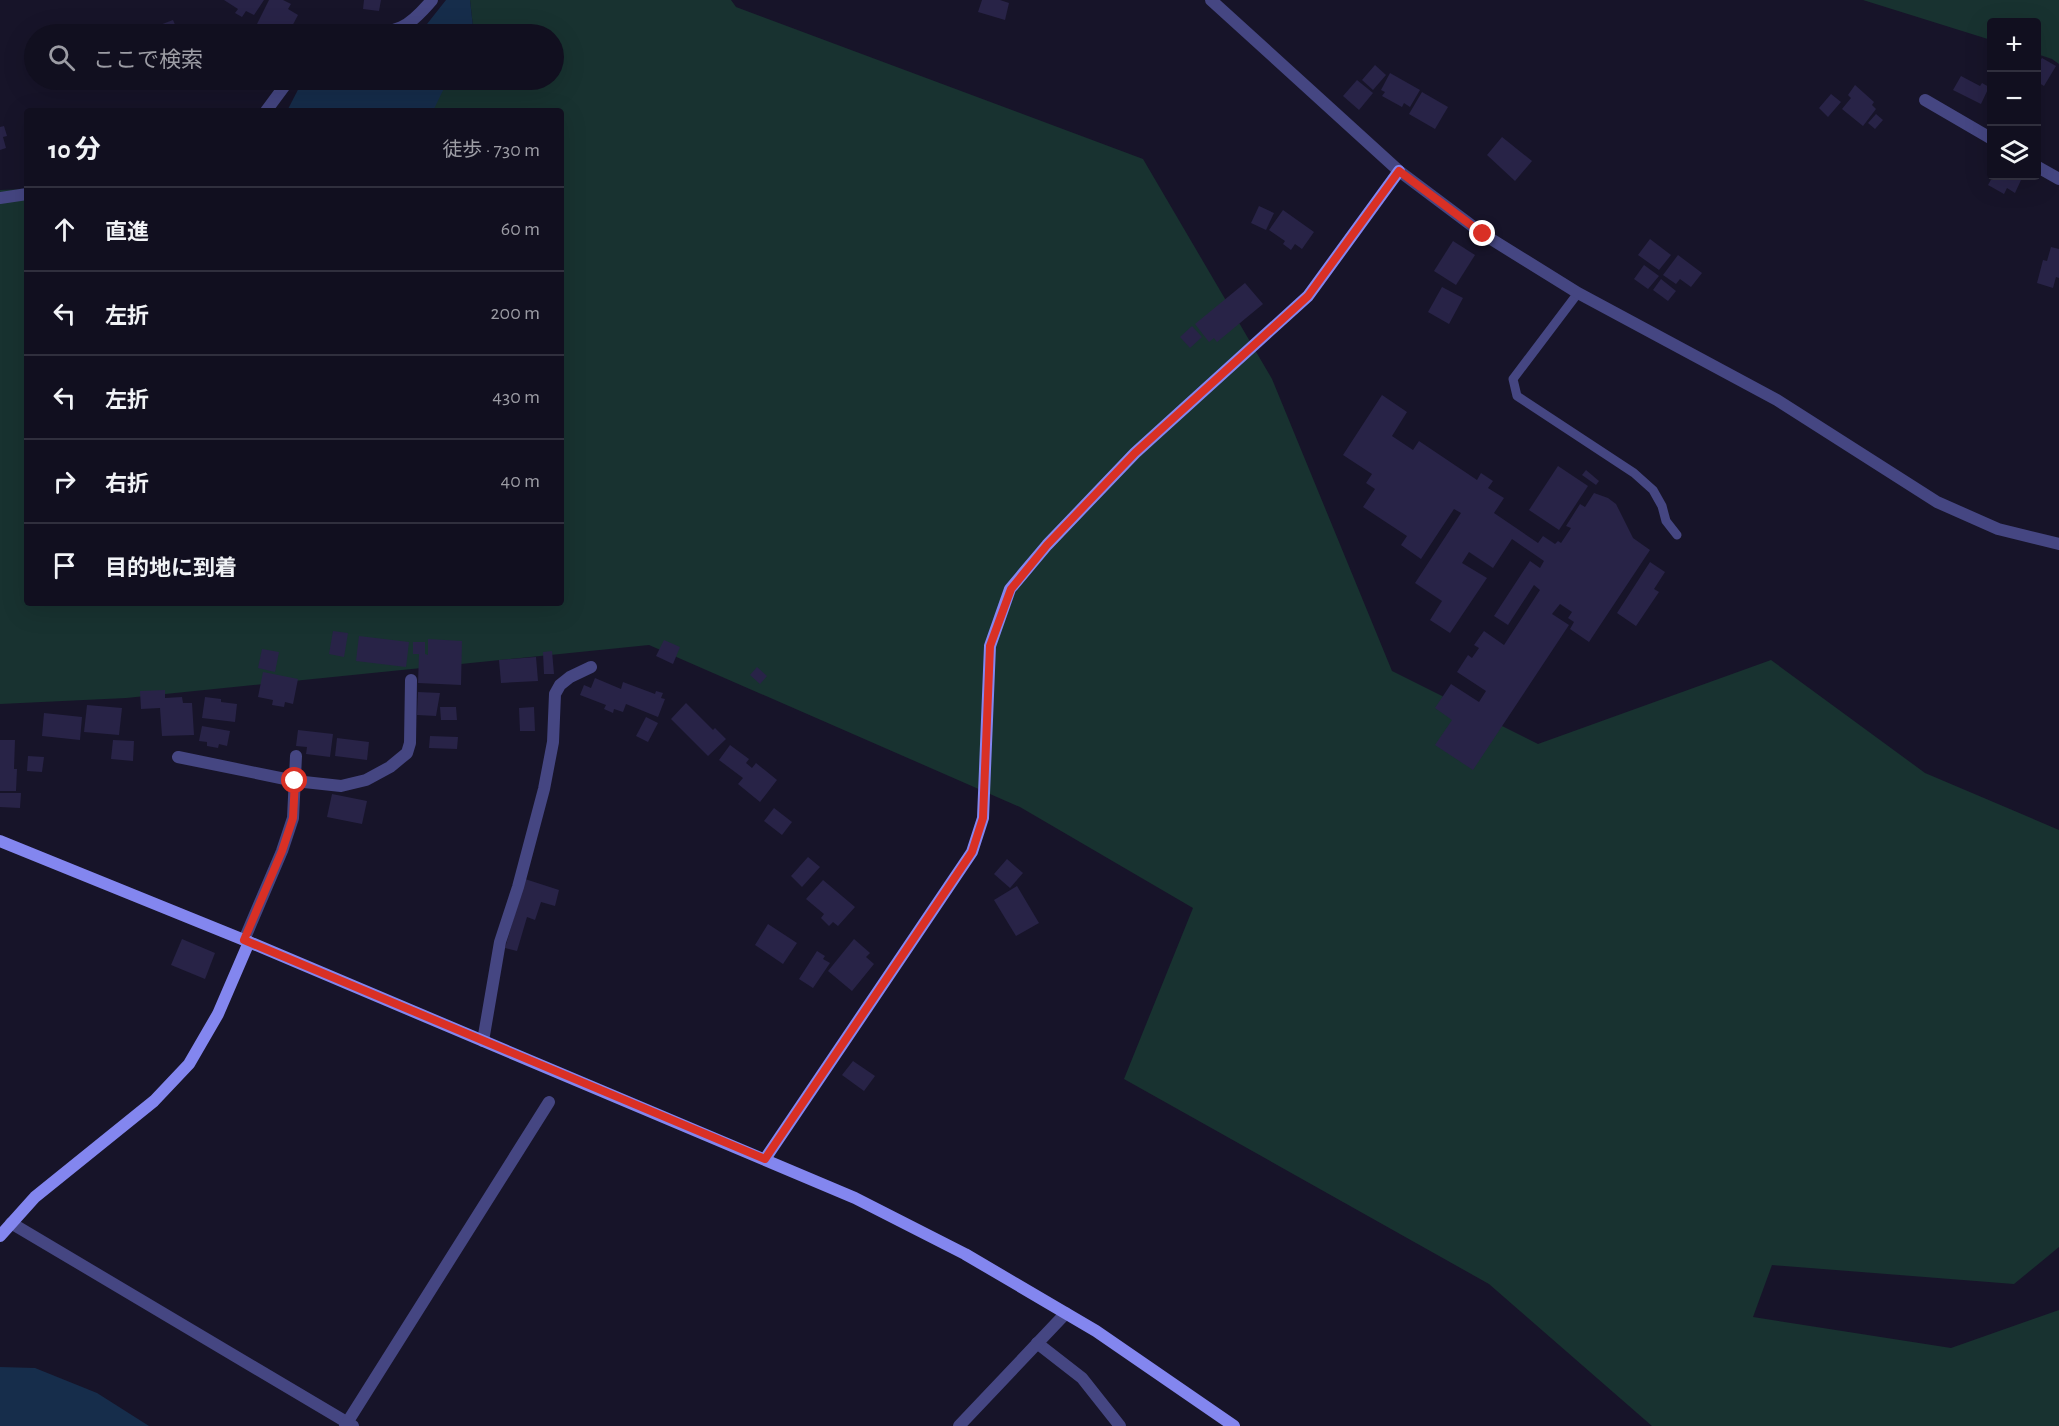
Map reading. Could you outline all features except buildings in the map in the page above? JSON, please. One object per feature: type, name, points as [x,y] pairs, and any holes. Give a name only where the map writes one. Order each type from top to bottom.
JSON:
[{"type":"street","points":[[408,24],[415,20],[432,0]]},
{"type":"street","points":[[1211,0],[1399,171],[1483,234],[1578,293],[1777,400],[1937,502],[1998,529],[2059,544]]},
{"type":"street","points":[[268,108],[282,90]]},
{"type":"street","points":[[1925,100],[1987,136]]},
{"type":"street","points":[[2041,168],[2059,179]]},
{"type":"street","points":[[765,1159],[972,852],[983,818],[990,646],[1011,589],[1047,545],[1135,453],[1308,296],[1399,171]]},
{"type":"street","points":[[0,198],[24,194]]},
{"type":"street","points":[[483,1041],[500,942],[518,887],[544,789],[553,742],[555,694],[570,677],[591,667]]},
{"type":"street","points":[[178,757],[295,781],[341,786],[366,780],[390,767],[406,753],[410,742],[411,680]]},
{"type":"street","points":[[0,1236],[35,1197],[154,1101],[189,1064],[218,1014],[282,851],[293,818],[296,756]]},
{"type":"street","points":[[0,841],[246,941],[855,1198],[965,1254],[1096,1330],[1234,1426]]},
{"type":"street","points":[[11,1223],[348,1425],[549,1102]]},
{"type":"street","points":[[959,1426],[1066,1313]]},
{"type":"street","points":[[1037,1343],[1082,1378],[1120,1426]]},
{"type":"lane","points":[[1578,293],[1512,379],[1517,396],[1634,473],[1653,490],[1662,506],[1666,521],[1677,535]]},
{"type":"green space","points":[[470,0],[731,0],[736,7],[1143,159],[1272,379],[1392,671],[1538,744],[1771,660],[1925,773],[2059,830],[2059,1247],[2014,1284],[1772,1265],[1753,1317],[1951,1348],[2059,1310],[2059,1426],[1652,1426],[1489,1284],[1124,1079],[1193,908],[1020,807],[649,645],[126,698],[0,704],[0,190],[24,189],[24,606],[564,606],[564,108],[433,108],[442,90],[564,90],[564,24],[473,24]]},
{"type":"green space","points":[[1863,0],[2059,0],[2059,64],[2041,55],[2041,18],[1987,18],[1987,39]]},
{"type":"water","points":[[446,0],[470,0],[473,24],[427,24]]},
{"type":"water","points":[[298,90],[443,90],[434,108],[289,108]]},
{"type":"water","points":[[0,1367],[35,1368],[97,1393],[149,1426],[0,1426]]},
{"type":"route","points":[[295,781],[293,818],[282,851],[244,940],[765,1159],[972,852],[983,818],[990,646],[1011,589],[1047,545],[1135,453],[1308,296],[1399,171],[1483,234]]}]
